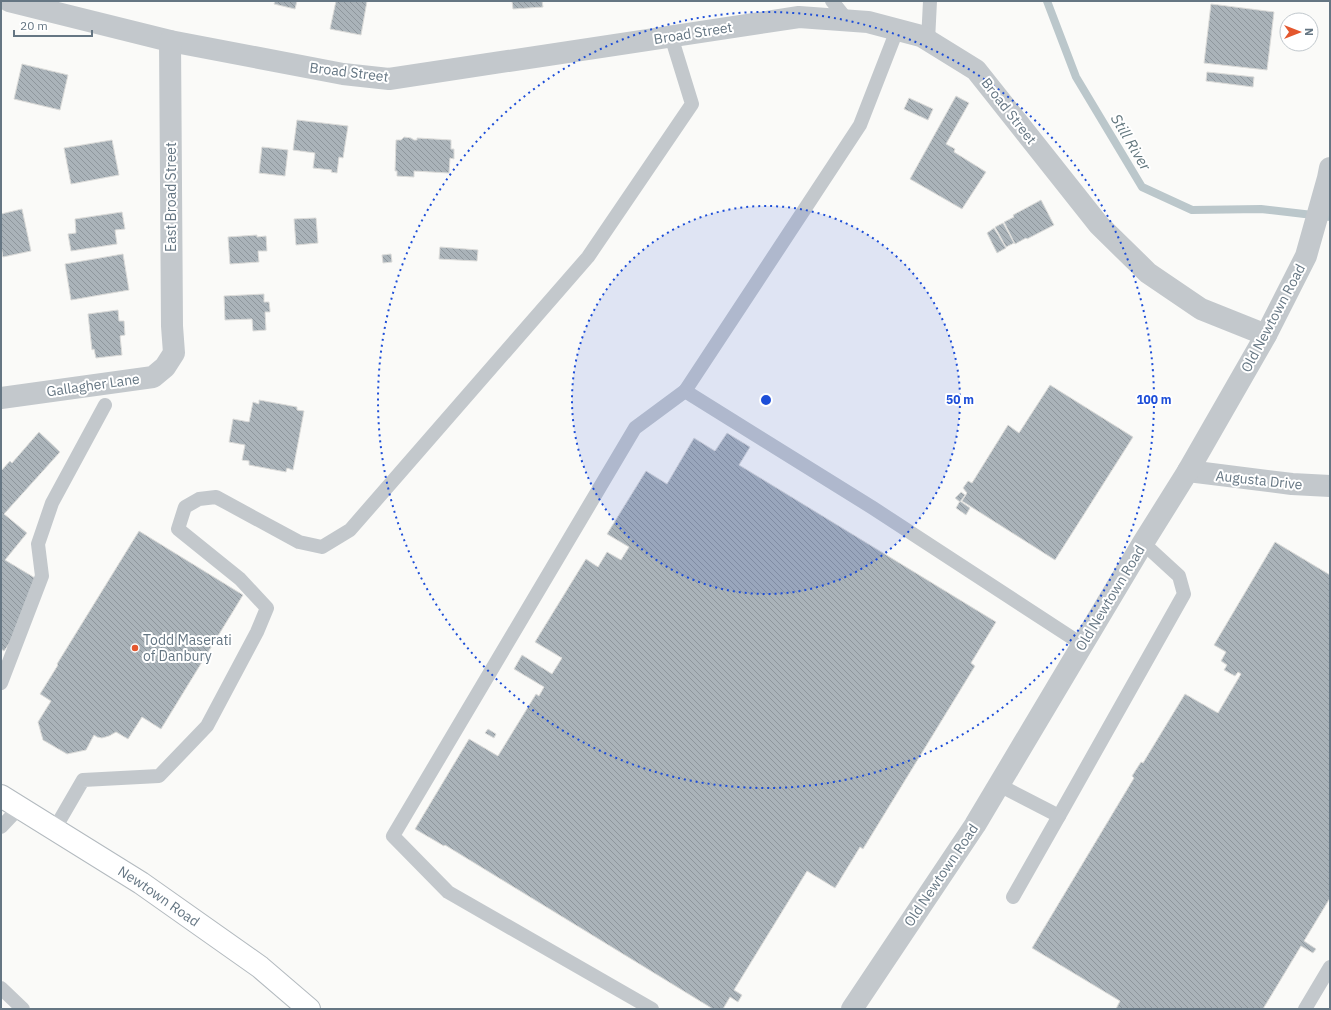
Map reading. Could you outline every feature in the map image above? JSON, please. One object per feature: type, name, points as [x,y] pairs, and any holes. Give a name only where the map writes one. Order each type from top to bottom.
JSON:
[{"type":"main road","name":"Newtown Road","points":[[1,796],[141,883],[260,967],[309,1009]]},
{"type":"street","name":"Broad Street","points":[[9,1],[170,41],[343,74],[389,79],[799,17],[868,22],[921,36],[976,70],[1098,225],[1148,273],[1201,309],[1266,335]]},
{"type":"street","name":"East Broad Street","points":[[170,41],[172,326],[174,353]]},
{"type":"street","name":"Old Newtown Road","points":[[852,1009],[999,785],[1143,543],[1188,472],[1266,335],[1306,256],[1330,168]]},
{"type":"street","name":"Gallagher Lane","points":[[1,398],[154,377],[165,367],[174,353]]},
{"type":"street","name":"Augusta Drive","points":[[1188,472],[1292,484],[1330,486]]},
{"type":"lane","points":[[832,1],[848,21]]},
{"type":"lane","points":[[928,41],[930,1]]},
{"type":"lane","points":[[652,1009],[448,892],[393,836],[635,428],[685,391],[860,125],[897,30]]},
{"type":"lane","points":[[54,830],[83,780],[159,776],[207,726],[257,632],[267,608],[240,579],[178,529],[185,507],[199,499],[216,497],[299,542],[322,547],[350,530],[588,257],[692,104],[671,36]]},
{"type":"lane","points":[[685,391],[873,508],[1083,645]]},
{"type":"lane","points":[[1,683],[42,576],[38,544],[52,503],[105,405]]},
{"type":"lane","points":[[1013,897],[1184,594],[1179,576],[1143,543]]},
{"type":"lane","points":[[999,785],[1059,816]]},
{"type":"lane","points":[[1,827],[19,808]]},
{"type":"lane","points":[[1305,1009],[1330,967]]},
{"type":"lane","points":[[1,988],[23,1009]]},
{"type":"building","points":[[275,1],[297,1],[295,9],[274,4]]},
{"type":"building","points":[[336,1],[367,1],[361,35],[330,29]]},
{"type":"building","points":[[512,1],[542,1],[543,7],[513,9]]},
{"type":"building","points":[[1211,4],[1274,12],[1267,70],[1204,63]]},
{"type":"building","points":[[22,64],[68,75],[60,110],[14,99]]},
{"type":"building","points":[[1207,72],[1254,77],[1253,87],[1206,81]]},
{"type":"building","points":[[956,96],[969,103],[946,144],[955,149],[954,152],[986,172],[962,209],[910,179]]},
{"type":"building","points":[[909,98],[933,109],[928,120],[904,109]]},
{"type":"building","points":[[297,120],[348,126],[343,158],[339,157],[337,173],[331,172],[332,170],[313,168],[315,153],[293,150]]},
{"type":"building","points":[[404,137],[414,140],[417,140],[417,138],[451,140],[451,149],[454,149],[454,159],[450,158],[449,173],[414,171],[414,177],[397,176],[397,171],[395,171],[396,140],[401,140]]},
{"type":"building","points":[[112,140],[119,175],[71,184],[64,148]]},
{"type":"building","points":[[262,147],[288,150],[285,176],[259,173]]},
{"type":"building","points":[[1041,200],[1054,225],[1015,244],[1004,222],[1014,217],[1013,215]]},
{"type":"building","points":[[22,209],[31,251],[3,257],[1,246],[1,214]]},
{"type":"building","points":[[122,212],[125,229],[115,230],[117,244],[71,251],[68,234],[76,233],[75,219]]},
{"type":"building","points":[[316,218],[318,243],[296,245],[294,219]]},
{"type":"building","points":[[1003,223],[1014,243],[1006,247],[995,227]]},
{"type":"building","points":[[994,228],[1006,248],[997,253],[987,233]]},
{"type":"building","points":[[257,235],[257,237],[266,236],[267,251],[258,251],[259,262],[230,264],[228,237]]},
{"type":"building","points":[[440,247],[478,250],[477,261],[439,259]]},
{"type":"building","points":[[123,254],[129,290],[71,300],[65,264]]},
{"type":"building","points":[[391,254],[392,262],[383,263],[382,255]]},
{"type":"building","points":[[264,294],[264,302],[269,302],[270,310],[270,312],[265,312],[266,330],[253,331],[252,319],[225,320],[224,296]]},
{"type":"building","points":[[118,310],[119,321],[124,321],[125,335],[120,336],[122,355],[96,358],[94,349],[92,350],[88,314]]},
{"type":"building","points":[[1050,385],[1133,437],[1055,560],[962,501],[967,493],[963,488],[968,481],[972,483],[1008,425],[1019,433]]},
{"type":"building","points":[[259,400],[297,407],[297,410],[304,411],[293,470],[287,468],[286,472],[249,465],[249,461],[242,460],[245,445],[229,442],[233,419],[249,422],[253,402],[259,404]]},
{"type":"building","points":[[39,432],[60,452],[4,514],[27,533],[5,560],[35,578],[14,637],[4,651],[1,649],[1,471],[10,461],[12,463]]},
{"type":"building","points":[[727,433],[750,447],[739,465],[996,622],[971,663],[975,666],[863,849],[860,847],[835,888],[807,871],[734,990],[742,995],[738,1002],[730,997],[723,1009],[713,1009],[445,845],[444,846],[415,829],[469,739],[498,756],[536,694],[539,696],[544,687],[514,669],[522,655],[552,674],[562,658],[535,642],[586,559],[598,567],[607,552],[621,560],[629,547],[607,534],[646,471],[667,484],[694,438],[715,451]]},
{"type":"building","points":[[961,492],[965,495],[960,502],[955,498]]},
{"type":"building","points":[[960,501],[970,508],[966,515],[956,508]]},
{"type":"building","points":[[139,531],[243,595],[161,729],[142,717],[128,739],[116,732],[102,738],[94,735],[86,750],[67,754],[43,740],[38,722],[51,701],[40,694]]},
{"type":"building","points":[[1275,542],[1330,575],[1330,898],[1304,941],[1316,949],[1313,953],[1301,946],[1263,1009],[1116,1009],[1120,1001],[1032,948],[1134,778],[1132,776],[1141,762],[1143,763],[1185,694],[1218,713],[1241,674],[1238,672],[1235,676],[1224,670],[1227,665],[1221,661],[1226,652],[1214,645]]},
{"type":"building","points":[[488,729],[496,734],[494,738],[485,733]]},
{"type":"waterway","name":"Still River","points":[[1047,1],[1076,77],[1142,187],[1192,210],[1261,209],[1330,217]]},
{"type":"place","name":"Todd Maserati of Danbury","points":[[135,648]]}]
